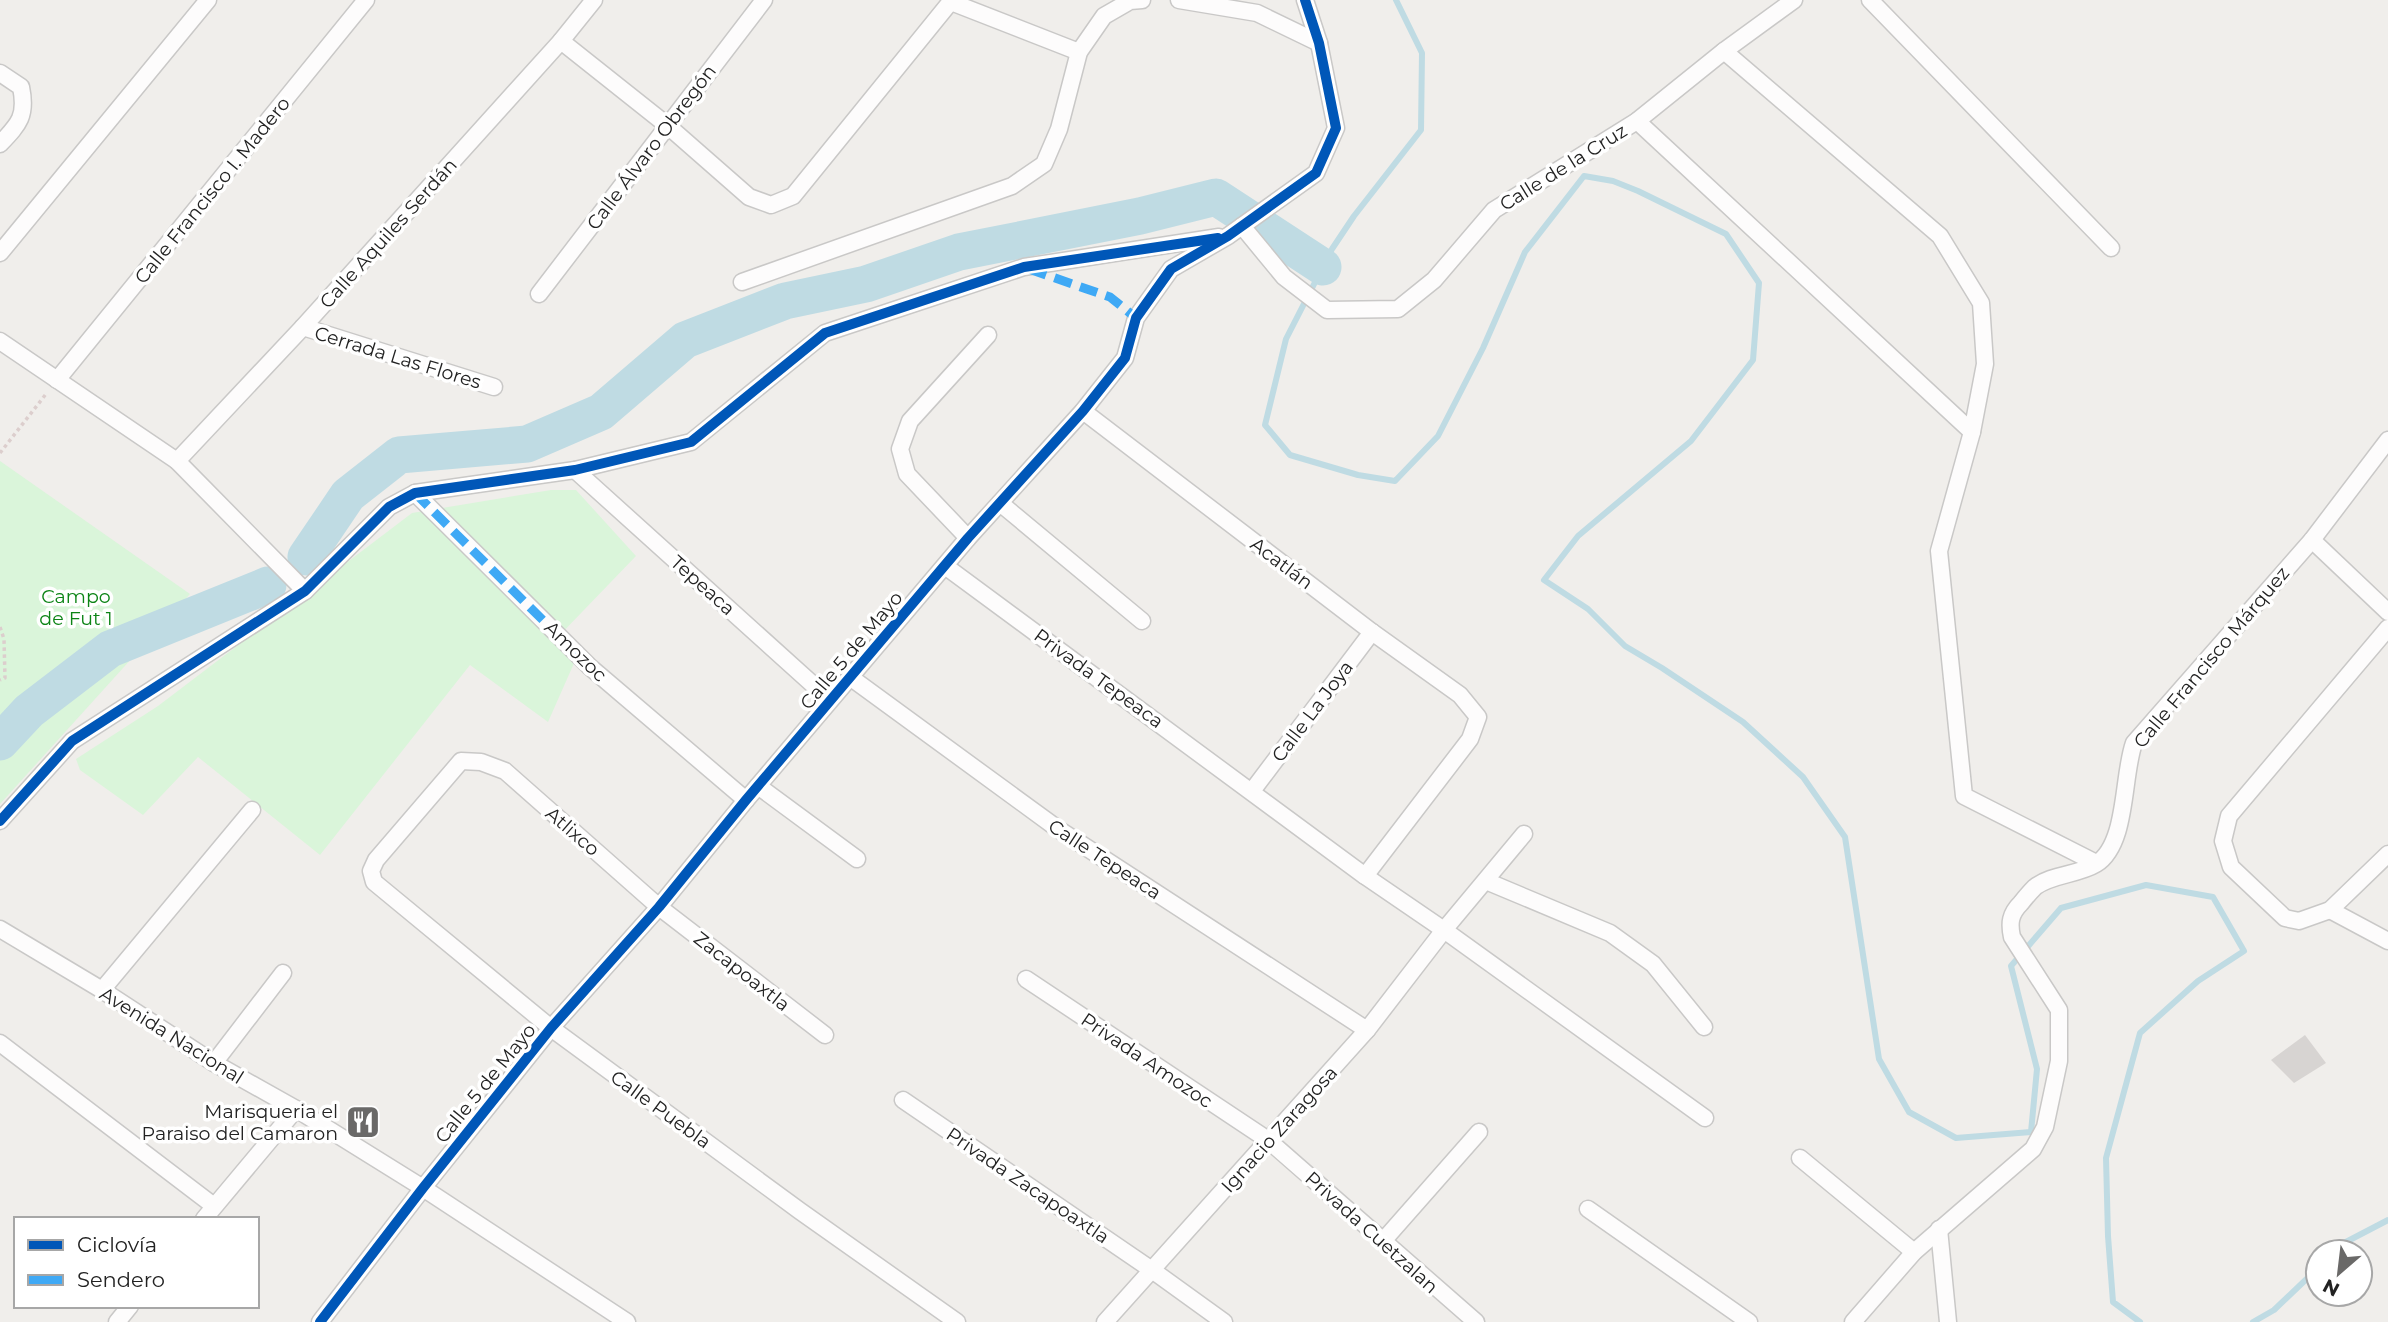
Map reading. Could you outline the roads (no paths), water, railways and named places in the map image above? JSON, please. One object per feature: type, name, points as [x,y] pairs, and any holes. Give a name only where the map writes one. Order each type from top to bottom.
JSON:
[{"type":"street","points":[[0,253],[208,0]]},
{"type":"street","name":"Calle Francisco I. Madero","points":[[57,380],[366,0]]},
{"type":"street","name":"Calle Aquiles Serdán","points":[[177,461],[303,327],[561,41],[593,0]]},
{"type":"street","name":"Calle Álvaro Obregón","points":[[539,294],[764,0]]},
{"type":"street","points":[[742,282],[1012,186],[1023,179],[1044,164],[1059,129],[1079,52],[1104,16],[1129,1],[1142,0]]},
{"type":"street","points":[[1179,0],[1257,13],[1319,43]]},
{"type":"street","name":"Calle 5 de Mayo","points":[[328,1319],[423,1188],[551,1028],[659,907],[968,538],[1083,411],[1125,358],[1136,318],[1171,270],[1243,226],[1316,173],[1336,128],[1319,43],[1305,0]]},
{"type":"street","name":"Calle de la Cruz","points":[[1243,226],[1284,276],[1327,310],[1398,309],[1434,280],[1494,211],[1637,121],[1724,51],[1794,0]]},
{"type":"street","points":[[1870,0],[2111,248]]},
{"type":"street","points":[[561,41],[668,126],[750,197],[771,205],[793,196],[951,1],[1079,52]]},
{"type":"street","points":[[1724,51],[1940,236],[1981,303],[1985,364],[1972,432],[1939,551],[1964,796],[2096,863]]},
{"type":"street","points":[[0,73],[21,87],[25,104],[16,127],[0,145]]},
{"type":"street","points":[[1637,121],[1972,432]]},
{"type":"street","points":[[0,821],[72,741],[305,591],[389,507],[415,493],[575,470],[691,442],[825,334],[1024,267],[1228,236]]},
{"type":"street","name":"Cerrada Las Flores","points":[[303,327],[494,387]]},
{"type":"street","points":[[968,538],[907,474],[900,449],[910,421],[988,335]]},
{"type":"street","points":[[0,341],[177,461],[305,591]]},
{"type":"street","name":"Acatlán","points":[[1083,411],[1372,632],[1460,695],[1478,717],[1470,739],[1365,876]]},
{"type":"street","name":"Calle Francisco Márquez","points":[[2096,863],[2111,849],[2117,834],[2129,756],[2134,743],[2312,540],[2388,440]]},
{"type":"street","name":"Tepeaca","points":[[575,470],[830,700]]},
{"type":"street","name":"Amozoc","points":[[415,493],[590,667],[746,800]]},
{"type":"street","points":[[1000,503],[1142,621]]},
{"type":"street","points":[[2312,540],[2388,612]]},
{"type":"street","name":"Privada Tepeaca","points":[[945,566],[1252,791]]},
{"type":"street","points":[[2388,628],[2229,816],[2223,841],[2231,867],[2285,918],[2299,921],[2330,910],[2388,854]]},
{"type":"street","name":"Calle La Joya","points":[[1252,791],[1372,632]]},
{"type":"street","name":"Calle Tepeaca","points":[[850,677],[1058,829],[1367,1030]]},
{"type":"street","name":"Atlixco","points":[[374,882],[371,871],[376,860],[461,761],[481,762],[505,771],[659,907]]},
{"type":"street","points":[[758,786],[857,859]]},
{"type":"street","points":[[1252,791],[1365,876],[1704,1118]]},
{"type":"street","points":[[102,990],[251,810]]},
{"type":"street","name":"Ignacio Zaragosa","points":[[1105,1322],[1367,1030],[1444,930],[1524,834]]},
{"type":"street","points":[[1853,1322],[1914,1252],[2033,1149],[2045,1127],[2059,1061],[2059,1010],[2012,937],[2012,913],[2037,886],[2096,863]]},
{"type":"street","points":[[1486,881],[1610,933],[1653,964],[1704,1027]]},
{"type":"street","name":"Calle Puebla","points":[[374,882],[551,1028],[800,1211],[957,1322]]},
{"type":"street","name":"Zacapoaxtla","points":[[659,907],[825,1035]]},
{"type":"street","points":[[2330,910],[2388,942]]},
{"type":"street","name":"Avenida Nacional","points":[[0,929],[102,990],[214,1063],[296,1109],[423,1188],[627,1322]]},
{"type":"street","points":[[214,1063],[283,973]]},
{"type":"street","name":"Privada Amozoc","points":[[1026,979],[1268,1140]]},
{"type":"street","points":[[0,1043],[209,1213],[296,1109]]},
{"type":"street","name":"Privada Zacapoaxtla","points":[[903,1100],[1224,1322]]},
{"type":"street","points":[[1383,1241],[1479,1132]]},
{"type":"street","name":"Privada Cuetzalan","points":[[1268,1140],[1476,1322]]},
{"type":"street","points":[[1800,1158],[1914,1252]]},
{"type":"street","points":[[1588,1209],[1749,1322]]},
{"type":"street","points":[[1940,1229],[1948,1322]]},
{"type":"street","points":[[117,1322],[128,1308]]},
{"type":"waterway","points":[[1396,0],[1422,53],[1421,130],[1354,216],[1332,249],[1286,339],[1265,425],[1290,455],[1358,475],[1395,481],[1438,436],[1483,348],[1525,252],[1584,176],[1613,181],[1638,191],[1726,234],[1759,283],[1753,360],[1691,441],[1578,536],[1544,580],[1588,609],[1625,646],[1743,722],[1803,777],[1845,837],[1879,1059],[1909,1112],[1956,1138],[2031,1132],[2037,1069],[2011,966],[2061,908],[2146,885],[2213,897],[2244,951],[2198,981],[2140,1033],[2106,1158],[2113,1302],[2140,1322]]},
{"type":"waterway","points":[[306,557],[348,495],[399,455],[527,444],[601,412],[685,340],[785,301],[866,284],[959,252],[1140,216],[1216,197],[1323,267]]},
{"type":"waterway","points":[[0,742],[29,711],[110,649],[268,585]]},
{"type":"waterway","points":[[2354,1238],[2388,1220]]},
{"type":"waterway","points":[[2253,1322],[2274,1310],[2304,1281]]},
{"type":"place","name":"Marisqueria el Paraiso del Camaron","points":[[363,1122]]},
{"type":"park label","name":"Campo de Fut 1","points":[[76,607]]}]
